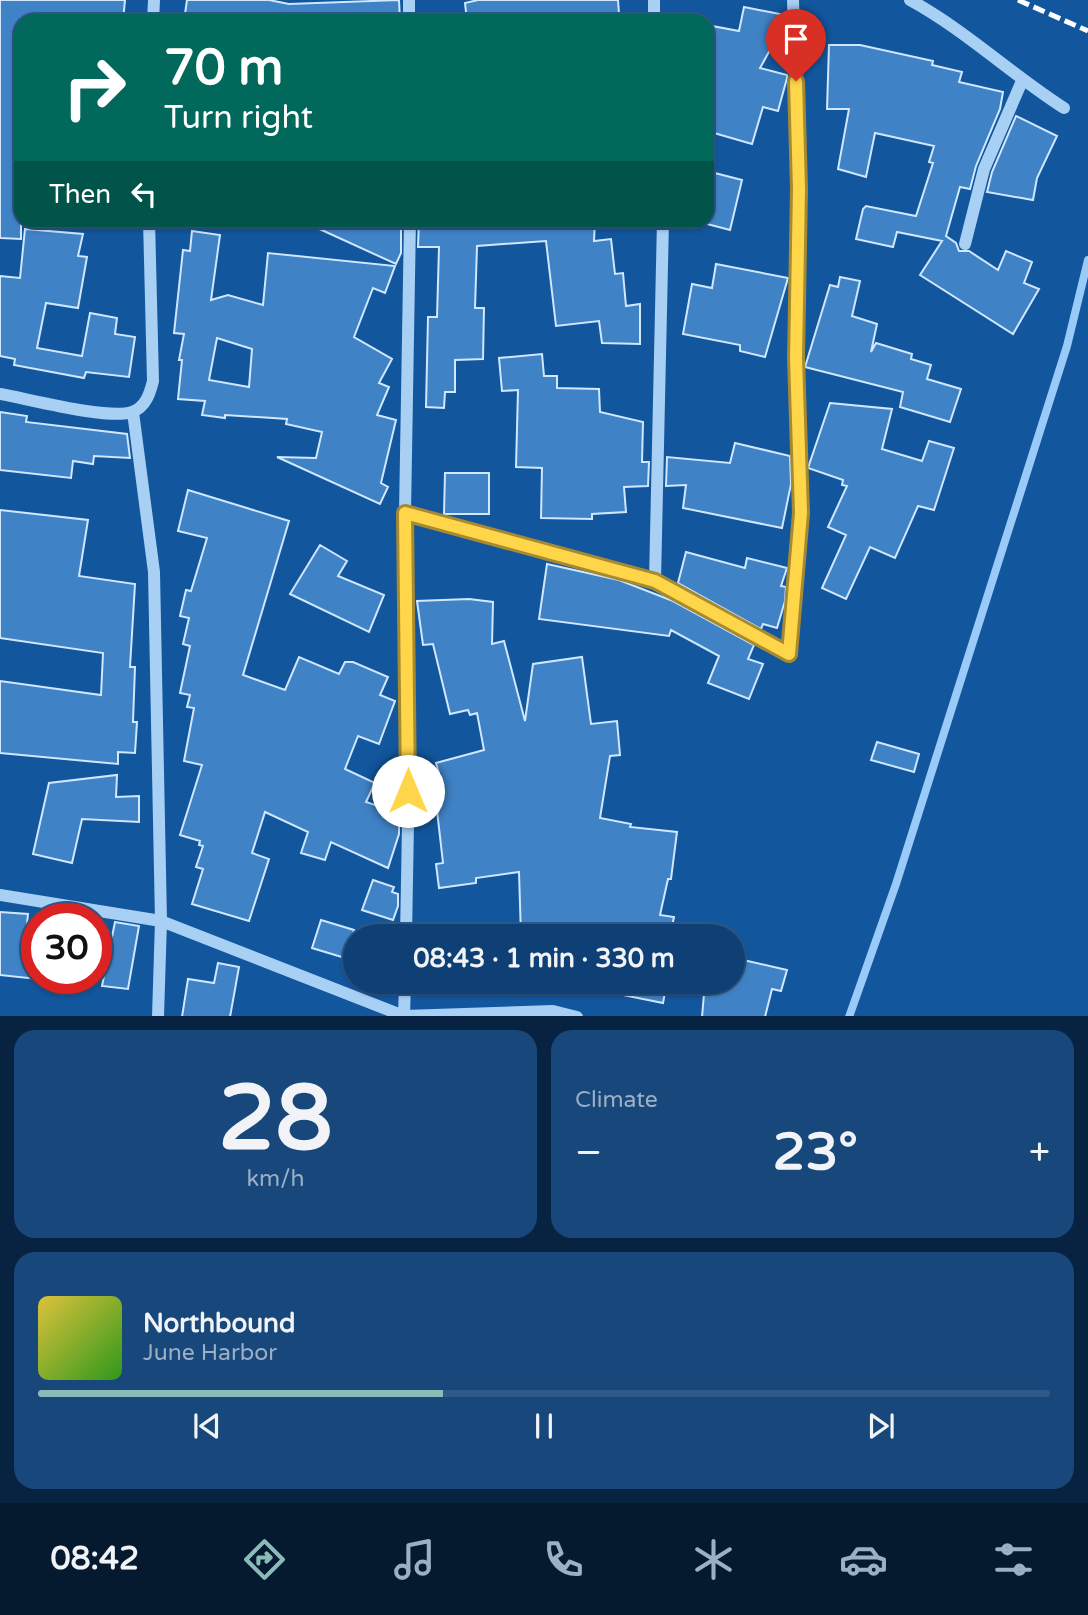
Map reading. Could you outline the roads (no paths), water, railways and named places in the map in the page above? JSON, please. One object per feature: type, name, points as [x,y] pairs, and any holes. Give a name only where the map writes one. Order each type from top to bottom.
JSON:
[{"type":"street","points":[[405,513],[655,581],[789,654],[801,513],[796,358],[799,189],[793,0]]},
{"type":"street","points":[[910,0],[940,16],[1022,81],[1063,108]]},
{"type":"street","points":[[965,244],[984,169],[1022,81]]},
{"type":"street","points":[[0,394],[101,412],[133,412],[148,399],[153,381],[149,228]]},
{"type":"street","points":[[406,924],[409,767],[405,513],[410,228]]},
{"type":"street","points":[[655,581],[663,228]]},
{"type":"street","points":[[133,412],[155,572],[161,921],[158,1016]]},
{"type":"street","points":[[0,895],[161,921],[404,1016],[553,1011],[573,1016]]},
{"type":"street","points":[[404,1016],[405,994]]},
{"type":"waterway","points":[[849,1016],[896,884],[1067,346],[1088,260]]},
{"type":"railway","points":[[1018,0],[1088,31]]}]
